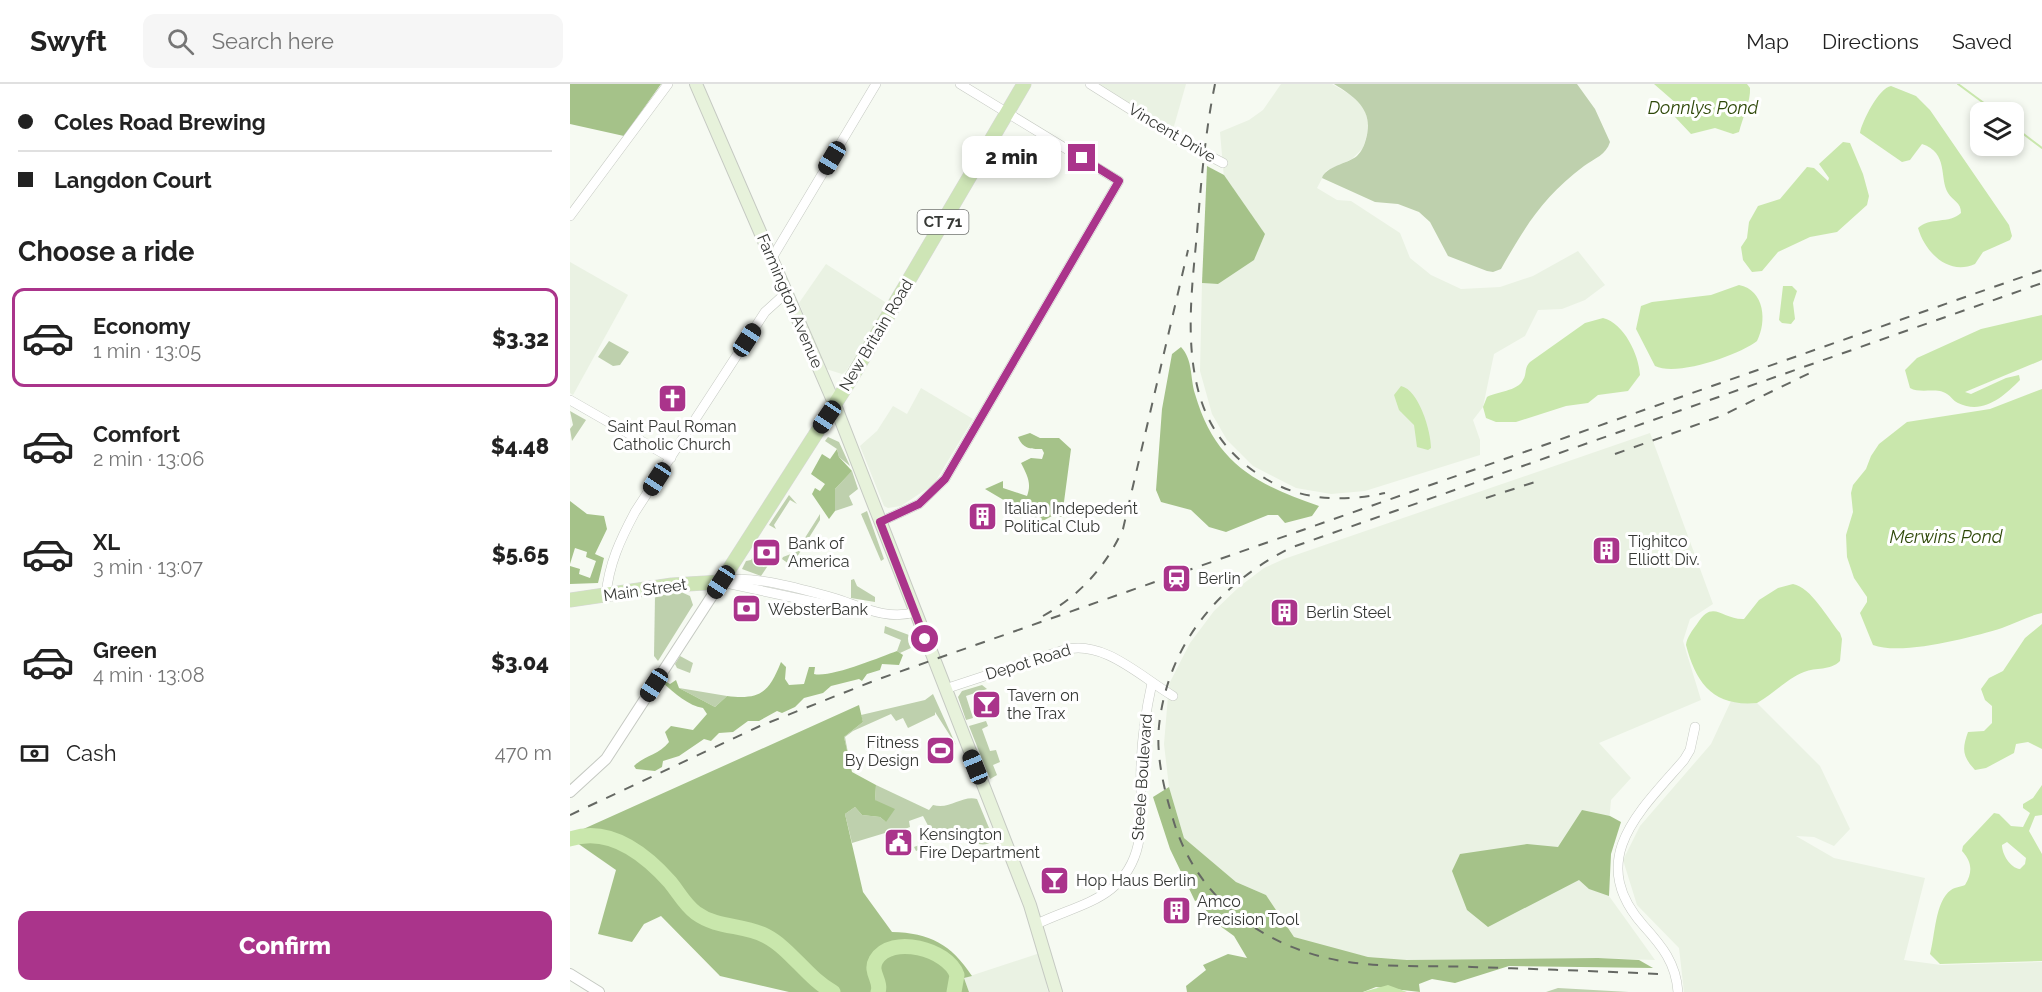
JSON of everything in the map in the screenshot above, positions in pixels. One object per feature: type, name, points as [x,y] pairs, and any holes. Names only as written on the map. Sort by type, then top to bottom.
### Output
[{"type":"main road","name":"New Britain Road","points":[[721,582],[835,405],[1024,84]]},
{"type":"main road","name":"Farmington Avenue","points":[[698,85],[835,405],[1037,924],[1056,992]]},
{"type":"main road","name":"Main Street","points":[[570,600],[675,585],[721,582]]},
{"type":"street","points":[[570,216],[668,84]]},
{"type":"street","points":[[772,258],[876,84]]},
{"type":"street","points":[[880,522],[919,504],[945,479],[1119,181],[960,84]]},
{"type":"street","name":"Vincent Drive","points":[[1090,84],[1179,140],[1223,163]]},
{"type":"street","points":[[606,596],[608,572],[618,544],[670,458],[765,312],[786,293]]},
{"type":"street","points":[[570,400],[670,458]]},
{"type":"street","points":[[570,792],[606,759],[721,582]]},
{"type":"street","name":"Main Street","points":[[721,582],[764,587],[824,600],[835,606],[846,604],[900,616],[915,612]]},
{"type":"street","name":"Depot Road","points":[[945,689],[1078,647],[1101,652],[1173,696]]},
{"type":"street","name":"Steele Boulevard","points":[[1037,924],[1105,893],[1119,882],[1132,863],[1141,831],[1141,759],[1152,683]]},
{"type":"street","points":[[1678,992],[1676,974],[1667,954],[1625,901],[1618,876],[1618,862],[1620,849],[1630,825],[1684,760],[1690,750],[1695,727]]},
{"type":"street","points":[[570,974],[599,992]]},
{"type":"shaded area","points":[[570,84],[661,84],[624,136],[570,124]]},
{"type":"shaded area","points":[[1095,84],[1186,84],[1172,133],[1110,91]]},
{"type":"shaded area","points":[[1281,84],[1332,84],[1354,97],[1365,109],[1369,128],[1363,148],[1352,159],[1326,171],[1317,188],[1337,200],[1351,201],[1400,233],[1410,258],[1431,275],[1461,289],[1500,287],[1533,276],[1578,251],[1605,285],[1585,300],[1562,309],[1538,310],[1525,336],[1494,354],[1483,407],[1473,420],[1480,440],[1480,455],[1365,491],[1331,494],[1296,488],[1253,466],[1227,440],[1212,414],[1200,371],[1202,283],[1218,284],[1265,234],[1224,178],[1220,132],[1249,120],[1263,110]]},
{"type":"shaded area","points":[[1334,84],[1577,84],[1595,109],[1610,142],[1603,153],[1584,166],[1546,201],[1527,225],[1501,269],[1493,272],[1487,271],[1448,256],[1430,222],[1419,212],[1398,204],[1375,202],[1322,178],[1332,168],[1357,156],[1364,146],[1368,129],[1368,121],[1362,106]]},
{"type":"shaded area","points":[[1207,166],[1224,175],[1265,234],[1254,260],[1218,284],[1202,283]]},
{"type":"shaded area","points":[[570,262],[628,295],[573,395],[570,393]]},
{"type":"shaded area","points":[[826,264],[888,304],[842,374],[826,369],[799,303]]},
{"type":"shaded area","points":[[609,341],[629,352],[620,365],[613,366],[598,357]]},
{"type":"shaded area","points":[[1181,347],[1188,357],[1195,394],[1203,418],[1226,454],[1257,479],[1275,489],[1319,506],[1312,516],[1285,523],[1278,515],[1268,515],[1226,532],[1209,527],[1191,510],[1161,502],[1156,490],[1162,409],[1172,354]]},
{"type":"shaded area","points":[[921,388],[973,419],[934,484],[901,506],[888,508],[884,506],[860,446],[877,431],[893,406],[907,414]]},
{"type":"shaded area","points":[[570,411],[586,420],[572,441],[570,429],[573,425]]},
{"type":"shaded area","points":[[1030,433],[1040,438],[1059,438],[1071,449],[1062,517],[1052,516],[1041,522],[985,489],[1003,481],[1003,488],[1027,496],[1029,483],[1021,463],[1031,458],[1042,459],[1044,453],[1042,449],[1027,448],[1022,444],[1018,437]]},
{"type":"shaded area","points":[[1650,433],[1713,604],[1690,619],[1683,641],[1701,700],[1599,743],[1631,778],[1611,800],[1606,859],[1609,896],[1655,960],[1598,958],[1407,960],[1368,957],[1325,947],[1294,937],[1266,895],[1236,882],[1184,838],[1169,787],[1164,744],[1169,684],[1190,643],[1214,611],[1239,587],[1264,568],[1284,559]]},
{"type":"shaded area","points":[[828,437],[839,442],[850,466],[839,457],[837,449],[825,441]]},
{"type":"shaded area","points":[[837,449],[839,457],[852,471],[835,489],[835,511],[829,519],[812,494],[815,488],[820,491],[825,484],[811,474],[822,454],[830,459]]},
{"type":"shaded area","points":[[852,471],[858,489],[849,496],[853,505],[835,511],[835,489]]},
{"type":"shaded area","points":[[789,495],[797,504],[790,500],[774,525],[776,529],[769,525]]},
{"type":"shaded area","points":[[570,501],[587,514],[604,516],[607,529],[595,554],[604,558],[598,583],[570,584],[570,566],[580,569],[579,574],[590,578],[596,561],[586,557],[587,552],[575,548],[570,564]]},
{"type":"shaded area","points":[[867,511],[884,559],[881,561],[861,514]]},
{"type":"shaded area","points":[[820,514],[820,520],[797,557],[795,555],[789,564],[782,559],[796,552]]},
{"type":"shaded area","points":[[757,552],[759,553],[754,561],[764,567],[770,557],[773,558],[761,576],[742,569],[746,561],[751,560]]},
{"type":"shaded area","points":[[854,579],[857,586],[875,597],[875,602],[851,598],[851,580]]},
{"type":"shaded area","points":[[681,592],[690,596],[693,605],[658,661],[654,656],[655,596]]},
{"type":"shaded area","points":[[885,626],[909,635],[913,647],[900,653],[897,651],[901,640],[884,633]]},
{"type":"shaded area","points":[[897,651],[903,655],[899,665],[882,664],[880,670],[867,674],[862,681],[859,679],[831,686],[823,693],[804,698],[795,707],[782,713],[777,711],[759,721],[748,721],[733,732],[719,733],[711,741],[704,739],[679,756],[663,761],[662,767],[655,771],[636,769],[634,766],[669,742],[665,732],[671,726],[693,730],[707,714],[703,708],[692,705],[677,695],[663,683],[665,681],[670,684],[676,680],[679,688],[715,707],[727,696],[748,697],[762,692],[772,681],[781,662],[786,667],[785,679],[789,685],[804,684],[809,667],[815,667],[814,674],[832,673]]},
{"type":"shaded area","points":[[680,656],[693,663],[690,673],[677,668],[675,664]]},
{"type":"shaded area","points":[[982,685],[987,689],[966,696],[973,718],[966,720],[958,697],[962,691]]},
{"type":"shaded area","points":[[679,688],[727,696],[715,707]]},
{"type":"shaded area","points":[[933,694],[956,745],[935,712],[935,715],[908,728],[903,718],[896,721],[891,714],[845,737],[851,769],[844,737],[863,722],[861,715],[925,700]]},
{"type":"shaded area","points":[[1731,701],[1757,703],[1820,766],[1850,829],[1834,846],[1814,837],[1796,836],[1834,858],[1925,878],[1904,960],[1941,965],[2042,962],[2042,992],[1684,992],[1679,948],[1637,905],[1623,860],[1640,826],[1711,744]]},
{"type":"shaded area","points":[[859,705],[863,722],[844,737],[852,772],[876,785],[875,800],[895,809],[886,822],[880,817],[862,815],[855,807],[845,814],[863,892],[892,932],[928,938],[938,942],[956,956],[972,976],[964,978],[969,992],[789,992],[720,976],[661,916],[644,924],[632,942],[598,934],[616,870],[570,838],[570,835]]},
{"type":"shaded area","points":[[986,721],[988,726],[982,729],[990,751],[996,750],[1000,762],[993,765],[997,775],[990,779],[969,726]]},
{"type":"shaded area","points":[[876,785],[929,810],[933,805],[945,806],[966,799],[977,799],[994,840],[990,843],[979,844],[963,839],[960,831],[922,846],[923,848],[916,851],[914,847],[935,839],[923,816],[909,821],[910,827],[887,836],[885,833],[852,843],[845,814],[855,807],[862,815],[880,817],[886,822],[875,800]]},
{"type":"shaded area","points":[[1169,787],[1184,838],[1236,882],[1266,895],[1294,937],[1368,957],[1407,960],[1598,958],[1639,960],[1653,968],[1509,966],[1455,983],[1432,979],[1419,984],[1420,992],[1376,987],[1363,992],[1187,992],[1186,986],[1206,970],[1203,965],[1228,954],[1247,958],[1234,936],[1209,918],[1201,899],[1195,901],[1170,849],[1153,797]]},
{"type":"shaded area","points":[[1582,810],[1610,816],[1621,822],[1611,854],[1609,896],[1589,889],[1579,880],[1488,927],[1467,910],[1452,871],[1460,854],[1527,844],[1558,847]]},
{"type":"shaded area","points":[[1040,953],[1048,992],[969,992],[964,978]]},
{"type":"shaded area","points":[[1558,988],[1629,992],[1546,992]]},
{"type":"water","name":"Donnlys Pond","points":[[1654,84],[1747,84],[1750,88],[1749,99],[1739,132],[1733,134],[1715,128],[1691,134],[1675,117],[1679,107],[1677,104]]},
{"type":"water","points":[[1891,86],[1916,96],[1930,110],[2009,225],[2012,236],[2010,240],[1983,252],[1975,264],[1956,267],[1939,260],[1921,237],[1918,228],[1923,225],[1961,213],[1960,206],[1945,187],[1942,166],[1936,153],[1922,144],[1910,160],[1902,162],[1860,133],[1876,99],[1881,92]]},
{"type":"water","points":[[1843,142],[1850,143],[1863,174],[1869,196],[1867,205],[1837,232],[1810,237],[1778,252],[1762,271],[1752,272],[1743,260],[1741,247],[1747,238],[1749,222],[1758,206],[1780,199],[1807,167],[1814,168],[1828,181],[1829,178],[1819,164]]},
{"type":"water","points":[[1739,285],[1754,293],[1762,308],[1762,325],[1757,341],[1723,358],[1692,367],[1665,369],[1655,366],[1636,329],[1641,306],[1652,302],[1711,295]]},
{"type":"water","points":[[1783,286],[1792,286],[1797,291],[1793,303],[1795,319],[1791,324],[1782,323],[1779,320]]},
{"type":"water","points":[[2042,315],[2042,360],[1965,392],[1971,394],[2006,378],[2019,375],[2020,380],[2000,398],[1976,407],[1967,406],[1956,402],[1943,392],[1910,388],[1905,370],[1917,358],[1981,329]]},
{"type":"water","points":[[1603,318],[1618,326],[1624,333],[1637,358],[1640,375],[1628,391],[1598,395],[1588,403],[1566,406],[1516,422],[1496,422],[1486,418],[1483,407],[1487,397],[1517,387],[1523,380],[1530,362],[1585,323]]},
{"type":"water","points":[[1401,386],[1413,395],[1423,412],[1431,448],[1428,450],[1417,447],[1414,425],[1399,410],[1394,395]]},
{"type":"water","name":"Merwins Pond","points":[[2042,389],[2042,613],[1989,632],[1938,644],[1901,648],[1873,645],[1860,613],[1867,602],[1867,597],[1854,578],[1847,557],[1846,535],[1853,512],[1851,493],[1853,485],[1866,469],[1871,456],[1879,444],[1907,422],[1990,409]]},
{"type":"water","points":[[1793,584],[1800,586],[1813,597],[1840,633],[1842,639],[1840,661],[1827,668],[1798,675],[1757,703],[1729,701],[1709,690],[1695,671],[1686,645],[1687,639],[1703,616],[1713,611],[1744,619],[1759,600],[1778,588]]},
{"type":"water","points":[[2042,624],[2042,749],[2028,742],[2016,744],[2014,753],[1986,768],[1975,770],[1964,752],[1968,732],[1984,731],[1992,723],[1992,706],[1985,700],[1981,689],[1989,678],[2003,671],[2025,638]]},
{"type":"water","points":[[2042,785],[2042,815],[2035,816],[2029,831],[2042,854],[2042,961],[1940,964],[1930,954],[1936,920],[1946,895],[1953,889],[1965,885],[1969,876],[1970,867],[1962,851],[1963,846],[1994,813],[1999,814],[2011,826],[2023,827],[2030,813],[2023,808],[2023,804],[2033,798]],"holes":[[[2007,842],[2026,858],[2025,864],[2020,869],[2016,868],[2007,860],[2002,845]]]},
{"type":"water","points":[[1388,985],[1407,992],[1363,992]]},
{"type":"waterway","points":[[1958,84],[1982,102]]},
{"type":"waterway","points":[[2024,134],[2042,148]]},
{"type":"waterway","points":[[570,839],[599,836],[625,845],[660,872],[696,913],[713,922],[766,936],[833,992]]},
{"type":"waterway","points":[[878,992],[874,969],[876,960],[883,952],[906,946],[931,952],[952,966],[957,975],[954,992]]},
{"type":"railway","points":[[1215,84],[1204,158],[1191,317],[1192,359],[1201,400],[1211,424],[1226,445],[1244,464],[1266,479],[1294,492],[1324,498],[1354,498],[1385,493]]},
{"type":"railway","points":[[1043,616],[1080,590],[1100,568],[1123,529],[1188,250]]},
{"type":"railway","points":[[570,815],[760,726],[876,680],[2042,270]]},
{"type":"railway","points":[[1658,974],[1362,964],[1327,958],[1300,950],[1252,926],[1212,891],[1196,869],[1173,819],[1164,785],[1158,738],[1159,726],[1164,696],[1185,643],[1219,599],[1240,580],[1290,548],[2042,283]]},
{"type":"railway","points":[[1615,454],[1721,416],[1814,371]]},
{"type":"railway","points":[[1486,498],[1538,481]]},
{"type":"place","name":"Saint Paul Roman Catholic Church","points":[[672,398]]},
{"type":"place","name":"Italian Indepedent Political Club","points":[[983,517]]},
{"type":"place","name":"Tighitco Elliott Div.","points":[[1607,550]]},
{"type":"place","name":"Bank of America","points":[[767,552]]},
{"type":"place","name":"Berlin","points":[[1177,578]]},
{"type":"place","name":"WebsterBank","points":[[747,609]]},
{"type":"place","name":"Berlin Steel","points":[[1285,612]]},
{"type":"place","name":"Tavern on the Trax","points":[[986,704]]},
{"type":"place","name":"Fitness By Design","points":[[940,751]]},
{"type":"place","name":"Kensington Fire Department","points":[[898,843]]},
{"type":"place","name":"Hop Haus Berlin","points":[[1055,880]]},
{"type":"place","name":"Amco Precision Tool","points":[[1176,910]]},
{"type":"route","points":[[925,639],[880,522],[919,504],[945,479],[1119,181],[1082,158]]}]
